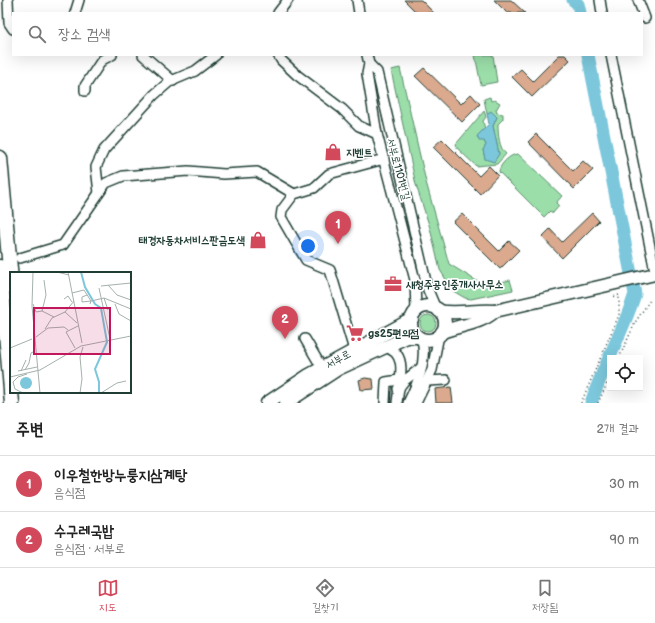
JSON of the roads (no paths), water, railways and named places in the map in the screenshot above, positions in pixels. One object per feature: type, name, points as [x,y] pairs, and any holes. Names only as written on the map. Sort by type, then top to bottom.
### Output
[{"type":"highway","points":[[0,158],[10,272]]},
{"type":"highway","points":[[0,267],[8,384],[12,403]]},
{"type":"highway","points":[[21,393],[22,403]]},
{"type":"main road","points":[[495,311],[487,319],[457,326],[431,340],[420,338],[412,330],[414,315],[427,306],[438,310],[460,313],[482,310],[495,311],[652,274]]},
{"type":"main road","points":[[438,310],[444,323],[440,334]]},
{"type":"main road","name":"서부로","points":[[267,403],[322,368],[414,315]]},
{"type":"main road","name":"서부로","points":[[286,403],[338,369],[407,337],[420,338]]},
{"type":"street","points":[[8,0],[9,23],[12,28]]},
{"type":"street","points":[[75,12],[79,0]]},
{"type":"street","points":[[279,12],[288,0]]},
{"type":"street","points":[[357,0],[359,12]]},
{"type":"street","points":[[600,0],[602,12]]},
{"type":"street","points":[[638,0],[646,18]]},
{"type":"street","points":[[85,91],[85,86],[102,60],[110,56]]},
{"type":"street","points":[[144,56],[173,80]]},
{"type":"street","points":[[99,193],[96,167],[104,150],[154,95],[173,80],[195,71],[215,56]]},
{"type":"street","name":"서부로1101번길","points":[[279,56],[297,75],[342,109],[359,126],[377,134],[415,280],[414,315]]},
{"type":"street","points":[[611,56],[652,274]]},
{"type":"street","points":[[368,59],[367,74],[377,134]]},
{"type":"street","points":[[368,59],[377,72],[426,282],[430,296],[438,310]]},
{"type":"street","points":[[354,350],[330,270],[306,260],[281,217],[282,210],[294,194],[314,188],[329,174],[384,159]]},
{"type":"street","points":[[20,258],[63,245],[106,183],[123,176],[188,171],[224,174],[257,172],[294,194]]},
{"type":"street","points":[[416,403],[432,370],[440,334]]},
{"type":"street","points":[[408,403],[423,366],[424,351],[420,338]]},
{"type":"street","points":[[305,339],[322,368]]},
{"type":"street","points":[[384,347],[392,348],[399,355],[401,362],[397,403]]},
{"type":"street","points":[[385,403],[386,382],[399,384],[423,366]]},
{"type":"street","points":[[427,381],[446,380]]},
{"type":"water","points":[[491,111],[497,117],[493,126],[499,154],[494,162],[485,159],[483,150],[486,145],[484,141],[479,141],[477,136],[489,124],[487,114]]},
{"type":"waterway","points":[[573,0],[578,4],[580,12]]},
{"type":"waterway","points":[[588,56],[635,294],[625,322],[601,376],[591,403]]},
{"type":"place","name":"지벤트","points":[[333,152]]},
{"type":"place","name":"태경자동차서비스판금도색","points":[[258,240]]},
{"type":"place","name":"이우철한방누룽지삼계탕","points":[[338,244]]},
{"type":"place","name":"새청주공인중개사사무소","points":[[393,284]]},
{"type":"place","name":"gs25편의점","points":[[355,333]]},
{"type":"place","name":"수구레국밥","points":[[285,339]]}]
